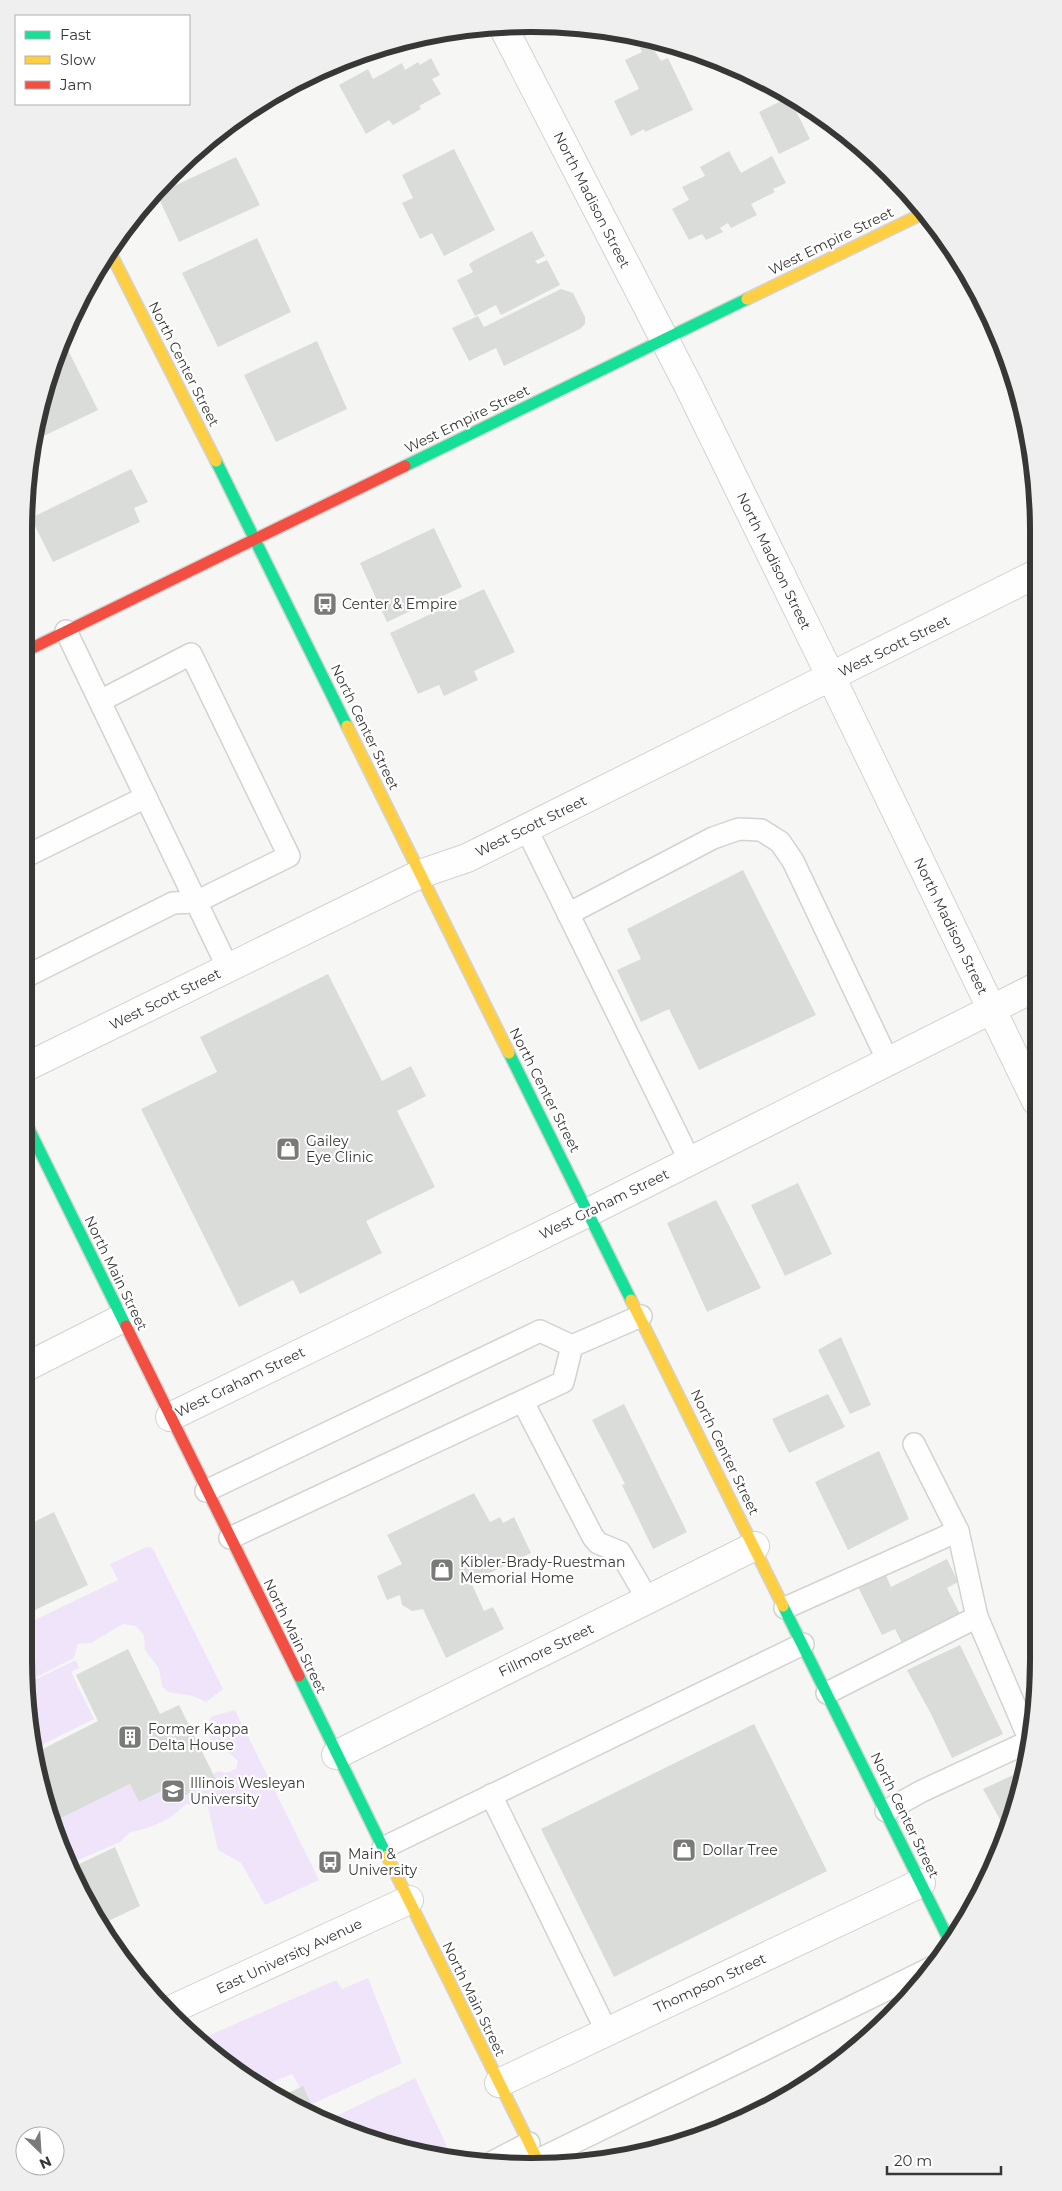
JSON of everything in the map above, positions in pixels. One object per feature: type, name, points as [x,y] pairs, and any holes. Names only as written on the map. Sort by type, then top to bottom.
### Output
[{"type":"main road","name":"West Empire Street","points":[[32,648],[664,338],[917,216]]},
{"type":"main road","name":"North Center Street","points":[[114,259],[256,539],[420,874],[946,1935]]},
{"type":"main road","name":"North Main Street","points":[[32,1135],[536,2156]]},
{"type":"street","name":"North Madison Street","points":[[506,33],[664,338],[831,677],[1030,1089]]},
{"type":"street","name":"West Scott Street","points":[[32,1064],[420,874],[467,858],[1030,577]]},
{"type":"street","name":"West Graham Street","points":[[170,1417],[589,1212],[1030,990]]},
{"type":"street","points":[[32,1364],[121,1319]]},
{"type":"street","name":"Fillmore Street","points":[[336,1754],[755,1546]]},
{"type":"street","name":"Thompson Street","points":[[499,2083],[921,1883]]},
{"type":"street","name":"East University Avenue","points":[[175,2008],[409,1900]]},
{"type":"lane","points":[[66,631],[228,968]]},
{"type":"lane","points":[[32,974],[173,903],[196,902],[289,856],[191,654],[100,701]]},
{"type":"lane","points":[[32,853],[146,797]]},
{"type":"lane","points":[[526,828],[690,1161]]},
{"type":"lane","points":[[568,914],[713,838],[739,829],[761,830],[780,842],[793,861],[888,1061]]},
{"type":"lane","points":[[206,1491],[540,1331],[572,1346],[641,1316]]},
{"type":"lane","points":[[230,1538],[563,1382],[572,1346]]},
{"type":"lane","points":[[523,1402],[593,1537],[598,1543],[620,1552],[648,1600]]},
{"type":"lane","points":[[914,1444],[958,1530],[976,1617],[1024,1728]]},
{"type":"lane","points":[[785,1608],[958,1530]]},
{"type":"lane","points":[[827,1693],[976,1617]]},
{"type":"lane","points":[[383,1848],[803,1644]]},
{"type":"lane","points":[[886,1811],[922,1791],[1022,1745]]},
{"type":"lane","points":[[491,1796],[607,2032]]},
{"type":"lane","points":[[536,2156],[916,1976]]},
{"type":"shaded area","points":[[150,1547],[153,1549],[223,1689],[206,1702],[193,1696],[168,1692],[162,1686],[159,1668],[145,1650],[144,1635],[136,1626],[123,1624],[91,1643],[78,1644],[74,1658],[33,1678],[32,1621],[118,1580],[110,1564]]},
{"type":"shaded area","points":[[76,1660],[79,1668],[71,1672],[94,1719],[40,1745],[33,1681]]},
{"type":"shaded area","points":[[235,1710],[319,1880],[265,1905],[241,1863],[218,1850],[208,1807],[186,1804],[170,1818],[153,1826],[129,1833],[120,1842],[75,1861],[59,1819],[130,1784],[139,1802],[162,1791],[168,1804],[216,1780],[212,1774],[219,1771],[226,1773],[236,1769],[238,1761],[224,1749],[213,1744],[209,1734],[210,1717]]},
{"type":"shaded area","points":[[368,1978],[402,2063],[310,2105],[292,2074],[269,2083],[205,2037],[336,1980],[342,1989]]},
{"type":"shaded area","points":[[415,2078],[449,2151],[402,2142],[333,2118]]},
{"type":"building","points":[[644,45],[652,47],[661,61],[668,58],[693,110],[645,132],[644,129],[631,136],[614,101],[639,89],[625,60],[642,52],[640,48]]},
{"type":"building","points":[[431,58],[440,75],[432,79],[441,94],[419,106],[421,109],[393,125],[389,120],[366,134],[339,85],[368,69],[373,79],[402,63],[405,70],[418,62],[420,65]]},
{"type":"building","points":[[782,100],[795,108],[810,139],[779,154],[759,112]]},
{"type":"building","points":[[454,149],[495,230],[444,256],[432,233],[420,239],[402,203],[413,198],[402,175]]},
{"type":"building","points":[[729,151],[741,173],[772,156],[786,183],[773,189],[775,192],[751,204],[757,215],[731,228],[728,223],[720,228],[723,232],[706,240],[702,234],[689,240],[672,209],[689,200],[682,187],[705,176],[700,167]]},
{"type":"building","points":[[236,157],[260,205],[179,242],[159,199],[170,188]]},
{"type":"building","points":[[532,231],[545,256],[535,261],[538,264],[547,260],[560,285],[501,315],[496,305],[475,316],[457,280],[473,272],[469,264],[475,260]]},
{"type":"building","points":[[257,238],[291,312],[218,347],[182,273]]},
{"type":"building","points":[[561,289],[573,293],[585,317],[585,324],[580,329],[504,366],[496,348],[469,361],[452,328],[478,316],[484,327]]},
{"type":"building","points":[[317,341],[347,409],[276,442],[244,375]]},
{"type":"building","points":[[67,348],[98,410],[42,437],[49,402]]},
{"type":"building","points":[[131,469],[148,502],[134,508],[140,522],[53,562],[33,521],[33,517]]},
{"type":"building","points":[[434,528],[462,587],[387,622],[360,563]]},
{"type":"building","points":[[484,589],[515,652],[474,671],[478,680],[444,696],[439,685],[418,694],[390,633]]},
{"type":"building","points":[[743,870],[816,1015],[699,1070],[669,1009],[641,1022],[617,970],[641,959],[627,929]]},
{"type":"building","name":"Gailey Eye Clinic","points":[[328,974],[382,1081],[411,1066],[426,1096],[397,1111],[435,1187],[366,1221],[382,1253],[300,1294],[293,1280],[239,1307],[141,1109],[217,1072],[200,1037]]},
{"type":"building","points":[[798,1183],[832,1254],[785,1276],[751,1205]]},
{"type":"building","points":[[716,1200],[761,1288],[707,1312],[667,1223]]},
{"type":"building","points":[[841,1337],[871,1405],[850,1414],[818,1350]]},
{"type":"building","points":[[828,1394],[845,1427],[789,1453],[772,1419]]},
{"type":"building","points":[[624,1404],[687,1532],[653,1549],[622,1485],[625,1484],[592,1420]]},
{"type":"building","points":[[879,1451],[909,1519],[848,1550],[815,1482]]},
{"type":"building","name":"Kibler-Brady-Ruestman Memorial Home","points":[[474,1493],[490,1522],[500,1517],[503,1523],[514,1517],[531,1553],[471,1582],[484,1611],[493,1607],[504,1629],[446,1658],[423,1609],[412,1611],[402,1605],[400,1595],[387,1600],[377,1576],[402,1564],[387,1535]]},
{"type":"building","points":[[54,1512],[88,1585],[32,1611],[32,1523]]},
{"type":"building","points":[[947,1559],[958,1582],[947,1588],[960,1614],[902,1643],[895,1629],[882,1635],[857,1585],[884,1571],[891,1587]]},
{"type":"building","points":[[960,1645],[1003,1734],[952,1758],[907,1670]]},
{"type":"building","name":"Former Kappa Delta House","points":[[128,1649],[160,1714],[179,1705],[216,1780],[168,1804],[162,1791],[139,1802],[130,1784],[59,1819],[49,1789],[41,1750],[98,1721],[76,1675]]},
{"type":"building","name":"Dollar Tree","points":[[754,1724],[827,1871],[614,1977],[541,1829]]},
{"type":"building","points":[[1016,1773],[1002,1823],[983,1789]]},
{"type":"building","points":[[115,1847],[140,1906],[107,1922],[77,1865]]},
{"type":"building","points":[[798,2080],[751,2107],[722,2121],[695,2131]]},
{"type":"building","points":[[303,2086],[313,2108],[311,2107],[286,2094]]},
{"type":"traffic: fast","points":[[405,466],[747,299]]},
{"type":"traffic: fast","points":[[216,461],[347,726]]},
{"type":"traffic: fast","points":[[509,1053],[631,1300]]},
{"type":"traffic: fast","points":[[32,1135],[126,1326]]},
{"type":"traffic: fast","points":[[783,1606],[946,1935]]},
{"type":"traffic: fast","points":[[299,1676],[387,1856]]},
{"type":"traffic: slow","points":[[747,299],[917,216]]},
{"type":"traffic: slow","points":[[114,259],[216,461]]},
{"type":"traffic: slow","points":[[347,726],[509,1053]]},
{"type":"traffic: slow","points":[[631,1300],[783,1606]]},
{"type":"traffic: slow","points":[[387,1856],[536,2158]]},
{"type":"traffic: jam","points":[[32,648],[405,466]]},
{"type":"traffic: jam","points":[[126,1326],[299,1676]]},
{"type":"place","name":"Center & Empire","points":[[325,604]]},
{"type":"place","name":"Gailey Eye Clinic","points":[[288,1149]]},
{"type":"place","name":"Kibler-Brady-Ruestman Memorial Home","points":[[442,1570]]},
{"type":"place","name":"Former Kappa Delta House","points":[[130,1737]]},
{"type":"place","name":"Illinois Wesleyan University","points":[[173,1791]]},
{"type":"place","name":"Dollar Tree","points":[[684,1850]]},
{"type":"place","name":"Main & University","points":[[330,1862]]}]
